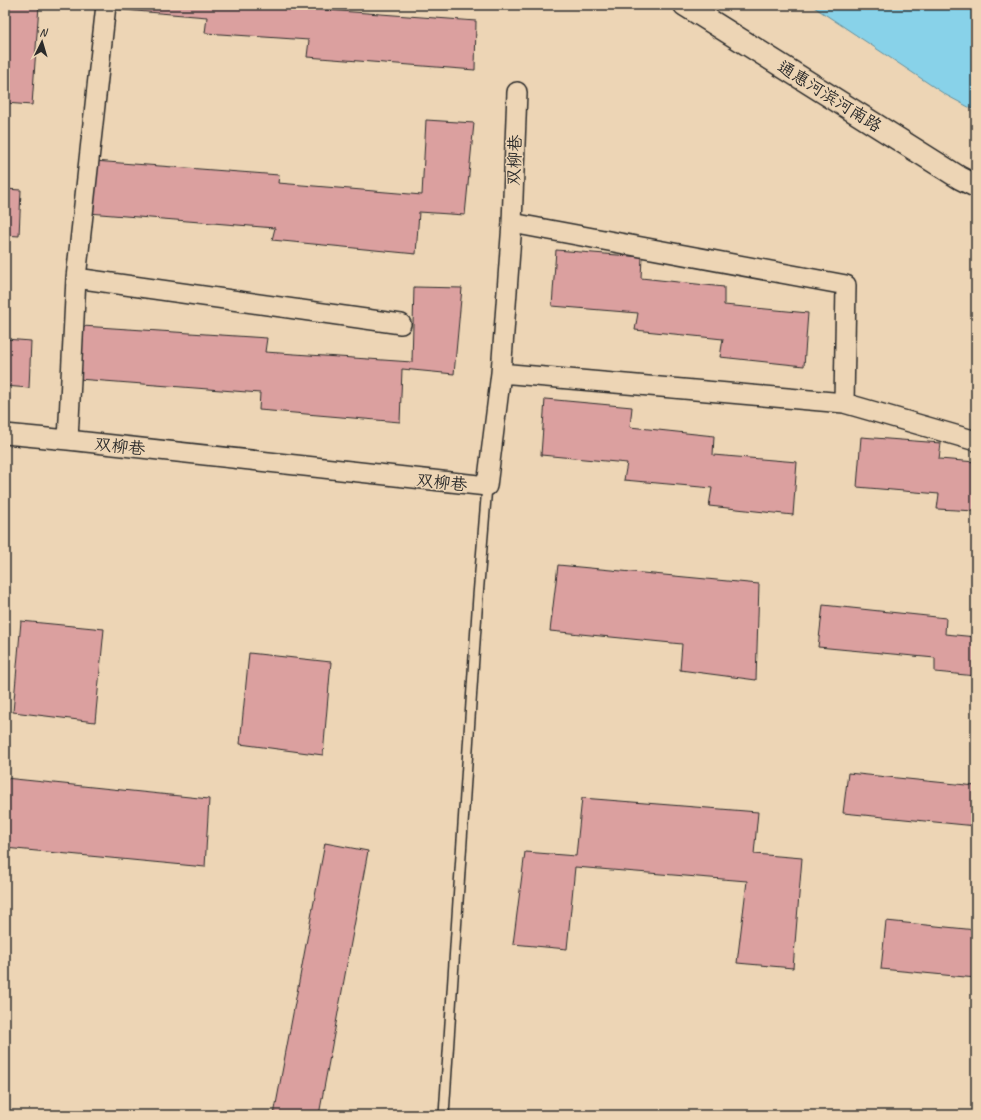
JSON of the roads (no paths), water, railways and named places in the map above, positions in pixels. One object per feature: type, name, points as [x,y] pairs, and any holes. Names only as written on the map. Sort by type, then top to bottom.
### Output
[{"type":"street","points":[[68,440],[76,278],[106,5]]},
{"type":"street","name":"通惠河滨河南路","points":[[685,5],[960,178],[976,186]]},
{"type":"street","name":"双柳巷","points":[[5,434],[487,486],[501,374],[512,223],[517,92]]},
{"type":"street","points":[[512,223],[846,285],[844,404]]},
{"type":"street","points":[[76,278],[401,324]]},
{"type":"street","points":[[501,374],[844,404],[976,441]]},
{"type":"lane","points":[[444,1115],[477,604],[487,486]]},
{"type":"water","points":[[811,5],[976,5],[976,111],[946,95]]}]
